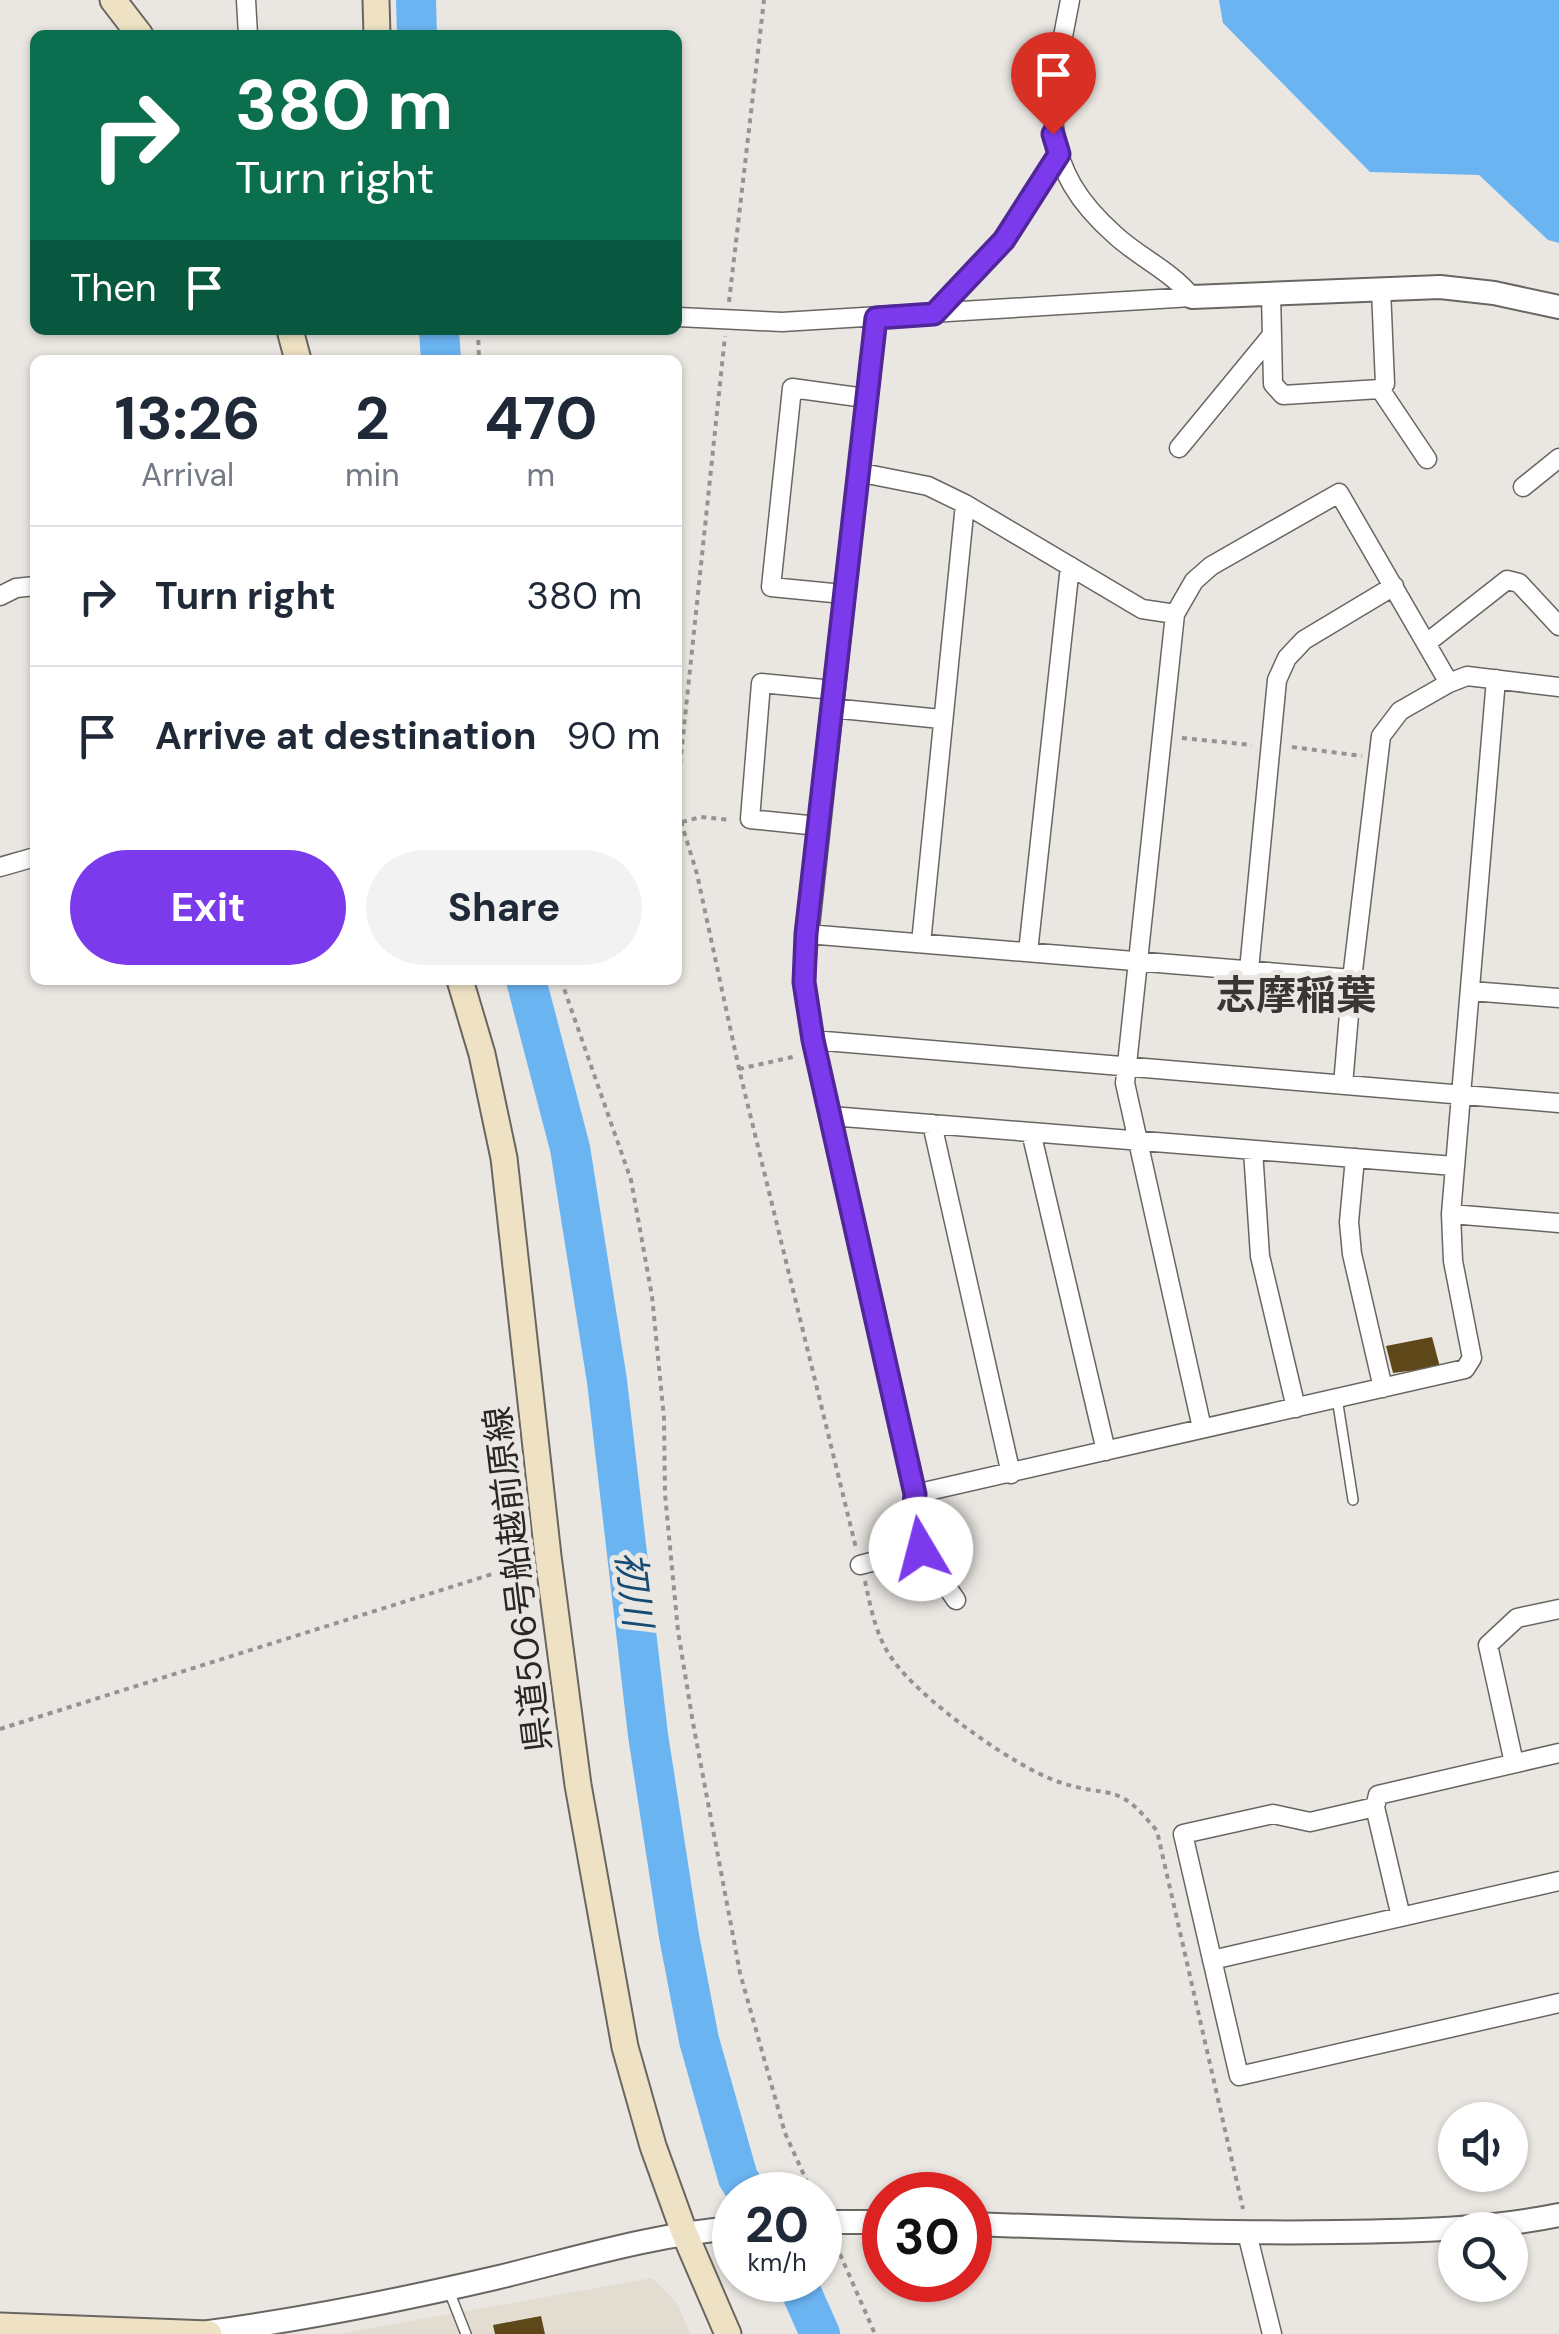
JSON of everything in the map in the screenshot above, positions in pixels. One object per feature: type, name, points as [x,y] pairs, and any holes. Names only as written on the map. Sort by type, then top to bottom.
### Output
[{"type":"main road","points":[[113,0],[136,30]]},
{"type":"main road","points":[[376,0],[377,30]]},
{"type":"main road","name":"県道506号船越前原線","points":[[461,985],[482,1054],[504,1158],[548,1556],[581,1803],[624,2047],[684,2232],[728,2334]]},
{"type":"main road","points":[[0,2326],[209,2333]]},
{"type":"street","points":[[246,0],[248,30]]},
{"type":"street","points":[[1070,0],[1051,99],[1053,134],[1059,154],[1095,216],[1118,238],[1176,277],[1192,298]]},
{"type":"street","points":[[934,314],[1004,240],[1059,154]]},
{"type":"street","points":[[682,316],[726,321],[876,318],[1271,293],[1440,287],[1559,308]]},
{"type":"street","points":[[1271,293],[1273,384],[1283,395],[1380,390],[1386,384],[1381,288]]},
{"type":"street","points":[[876,318],[806,934],[804,982],[814,1046],[915,1494],[921,1549],[956,1600]]},
{"type":"street","points":[[1178,448],[1272,335]]},
{"type":"street","points":[[844,594],[771,587],[792,388],[865,398]]},
{"type":"street","points":[[1380,390],[1427,459]]},
{"type":"street","points":[[1523,487],[1559,458]]},
{"type":"street","points":[[857,472],[928,486],[1142,609],[1174,614]]},
{"type":"street","points":[[1202,1428],[1125,1083],[1174,614],[1194,581],[1211,566],[1339,493],[1449,682]]},
{"type":"street","points":[[921,943],[965,504]]},
{"type":"street","points":[[1028,952],[1070,566]]},
{"type":"street","points":[[1428,642],[1508,580],[1519,583],[1559,626]]},
{"type":"street","points":[[1249,970],[1277,680],[1287,658],[1304,640],[1394,586]]},
{"type":"street","points":[[0,596],[30,587]]},
{"type":"street","points":[[1343,1085],[1380,736],[1400,711],[1449,682],[1467,676],[1559,687]]},
{"type":"street","points":[[915,1494],[1465,1370],[1472,1358],[1453,1261],[1451,1214],[1496,678]]},
{"type":"street","points":[[818,826],[750,819],[762,682],[942,718]]},
{"type":"street","points":[[0,867],[30,859]]},
{"type":"street","points":[[806,934],[1352,979]]},
{"type":"street","points":[[1470,991],[1559,998]]},
{"type":"street","points":[[814,1046],[1126,1066],[1559,1103]]},
{"type":"street","points":[[831,1116],[1454,1166]]},
{"type":"street","points":[[932,1124],[1010,1474]]},
{"type":"street","points":[[1032,1132],[1106,1451]]},
{"type":"street","points":[[1253,1150],[1260,1256],[1296,1408]]},
{"type":"street","points":[[1355,1158],[1349,1222],[1352,1254],[1383,1388]]},
{"type":"street","points":[[1451,1214],[1559,1223]]},
{"type":"street","points":[[866,1563],[921,1549]]},
{"type":"street","points":[[1514,1763],[1488,1645],[1516,1618],[1559,1609]]},
{"type":"street","points":[[1401,1918],[1375,1807],[1378,1794],[1559,1753]]},
{"type":"street","points":[[1375,1807],[1310,1822],[1274,1814],[1183,1834],[1239,2076],[1559,2003]]},
{"type":"street","points":[[1212,1960],[1559,1881]]},
{"type":"street","points":[[992,2225],[1247,2233],[1426,2231],[1559,2216]]},
{"type":"street","points":[[209,2333],[448,2289],[684,2232],[712,2230]]},
{"type":"street","points":[[1247,2233],[1272,2334]]},
{"type":"lane","points":[[1337,1398],[1353,1500]]},
{"type":"lane","points":[[448,2289],[466,2334]]},
{"type":"path","points":[[682,745],[764,0]]},
{"type":"path","points":[[682,817],[685,821],[750,819]]},
{"type":"path","points":[[563,985],[631,1180],[652,1296],[678,1631],[693,1723],[740,1973],[784,2133],[803,2172]]},
{"type":"path","points":[[742,1068],[814,1046]]},
{"type":"path","points":[[0,1729],[548,1556]]},
{"type":"path","points":[[842,2263],[875,2334]]},
{"type":"shaded area","points":[[652,2278],[676,2302],[691,2334],[338,2334]]},
{"type":"water","points":[[1219,0],[1559,0],[1559,243],[1548,240],[1479,175],[1370,172],[1223,23]]},
{"type":"building","points":[[1432,1337],[1440,1367],[1393,1373],[1386,1346]]},
{"type":"building","points":[[541,2316],[545,2334],[495,2334],[493,2325]]},
{"type":"waterway","name":"初川","points":[[416,0],[417,30]]},
{"type":"waterway","name":"初川","points":[[439,335],[441,355]]},
{"type":"waterway","name":"初川","points":[[527,985],[570,1148],[607,1381],[648,1735],[679,1936],[699,2040],[736,2172]]},
{"type":"waterway","name":"初川","points":[[806,2302],[820,2334]]},
{"type":"district","name":"志摩稲葉","points":[[1296,995]]},
{"type":"route","points":[[921,1549],[915,1494],[813,1040],[804,982],[806,934],[876,318],[934,314],[970,278],[1004,240],[1059,154],[1053,134]]}]
